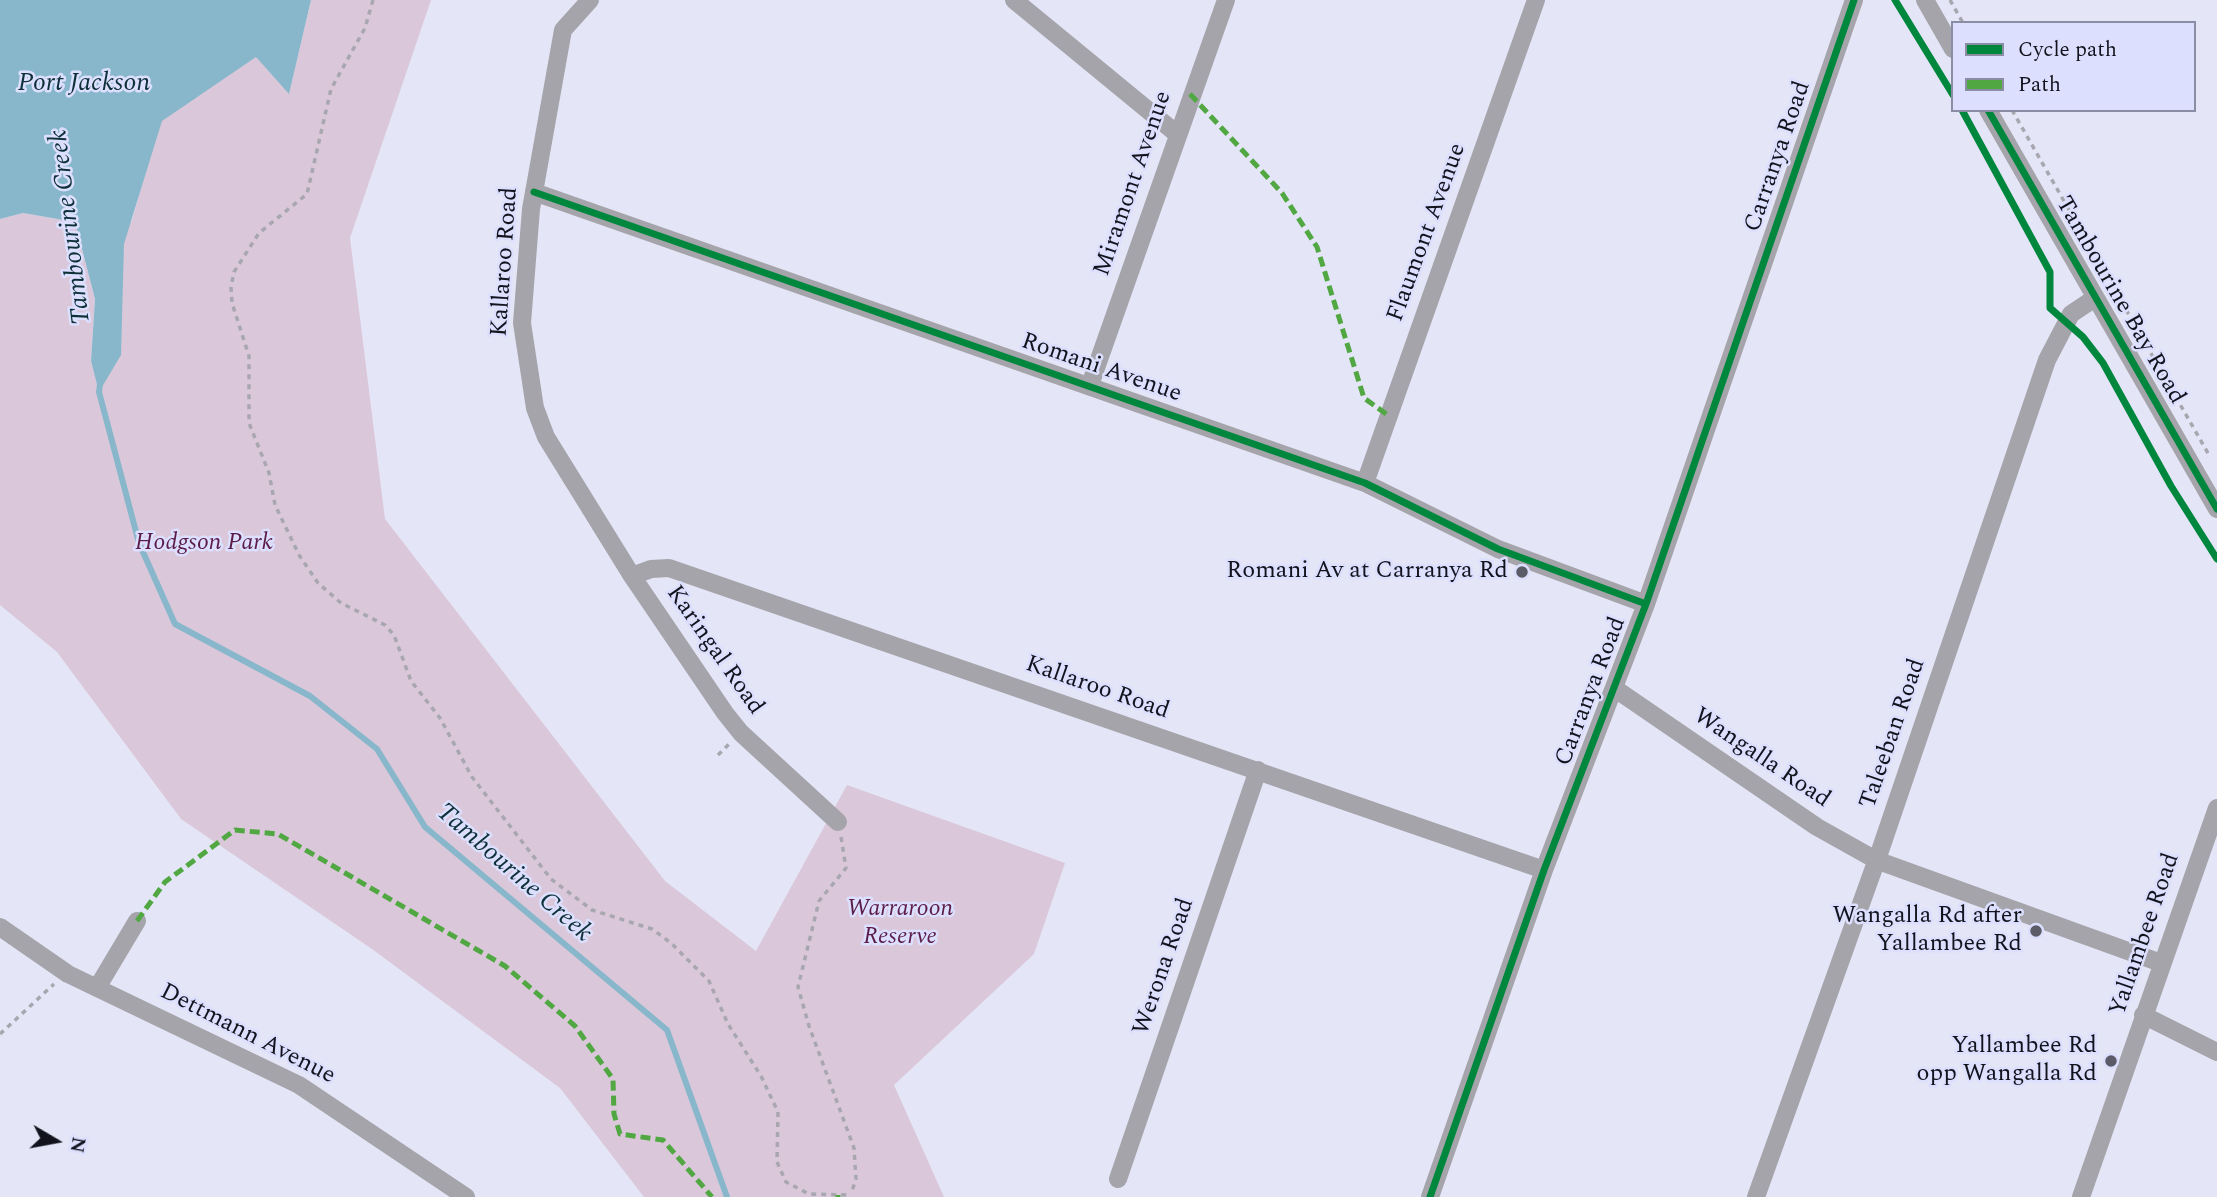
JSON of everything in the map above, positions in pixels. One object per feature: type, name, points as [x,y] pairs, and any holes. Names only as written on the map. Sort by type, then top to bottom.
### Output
[{"type":"street","name":"Kallaroo Road","points":[[590,0],[563,30],[534,192],[522,323],[535,408],[546,437],[621,558]]},
{"type":"street","points":[[1014,0],[1177,134]]},
{"type":"street","name":"Miramont Avenue","points":[[1090,385],[1226,0]]},
{"type":"street","name":"Flaumont Avenue","points":[[1365,483],[1536,0]]},
{"type":"street","name":"Carranya Road","points":[[1430,1197],[1544,870],[1646,604],[1854,0]]},
{"type":"street","points":[[1925,0],[1951,46]]},
{"type":"street","name":"Tambourine Bay Road","points":[[1989,112],[2217,509]]},
{"type":"street","name":"Romani Avenue","points":[[534,192],[1365,483],[1498,549],[1646,604]]},
{"type":"street","name":"Taleeban Road","points":[[1756,1197],[1876,860],[2047,360],[2071,314],[2095,298]]},
{"type":"street","name":"Karingal Road","points":[[621,558],[741,733],[838,822]]},
{"type":"street","name":"Kallaroo Road","points":[[632,576],[652,569],[669,568],[1544,870]]},
{"type":"street","name":"Wangalla Road","points":[[1614,688],[1817,827],[1876,860],[2161,963]]},
{"type":"street","name":"Werona Road","points":[[1118,1179],[1258,770]]},
{"type":"street","name":"Yallambee Road","points":[[2081,1197],[2217,808]]},
{"type":"street","points":[[97,988],[137,921]]},
{"type":"street","name":"Dettmann Avenue","points":[[0,927],[65,973],[299,1086],[466,1197]]},
{"type":"street","points":[[2143,1014],[2217,1052]]},
{"type":"path","points":[[373,0],[365,28],[331,89],[307,194],[290,211],[259,233],[246,250],[232,280],[232,303],[249,356],[248,423],[269,473],[275,505],[299,555],[318,583],[341,603],[385,625],[394,635],[411,681],[440,718],[472,777],[551,879],[592,910],[652,929],[671,943],[709,981],[728,1024],[761,1076],[778,1112],[777,1161],[786,1182],[809,1194],[851,1196],[856,1179],[855,1148],[809,1026],[798,987],[819,901],[846,868],[838,822]]},
{"type":"path","points":[[1950,0],[1962,21]]},
{"type":"path","points":[[0,1034],[65,973]]},
{"type":"green space","name":"Hodgson Park","points":[[311,0],[431,0],[350,238],[385,519],[665,881],[756,951],[847,785],[1065,863],[1034,954],[894,1085],[944,1197],[644,1197],[560,1088],[372,949],[181,819],[57,652],[0,605],[0,219],[23,213],[75,222],[95,299],[91,361],[100,392],[122,236],[132,220],[164,108],[256,56],[289,93]]},
{"type":"water","name":"Port Jackson","points":[[0,0],[311,0],[289,94],[256,57],[162,121],[124,244],[121,355],[99,392],[91,361],[95,299],[75,222],[23,213],[0,219]]},
{"type":"waterway","name":"Tambourine Creek","points":[[100,384],[99,392],[139,543],[175,624],[310,696],[377,749],[425,827],[667,1030],[727,1197]]},
{"type":"marked path","points":[[1190,94],[1282,193],[1317,247],[1364,398],[1389,416]]},
{"type":"marked path","points":[[137,921],[165,882],[235,830],[278,834],[505,966],[575,1026],[613,1079],[614,1114],[620,1134],[663,1140],[712,1197]]},
{"type":"cycle path","points":[[1430,1197],[1544,870],[1646,604],[1854,0]]},
{"type":"cycle path","points":[[1895,0],[1951,92]]},
{"type":"cycle path","points":[[1963,112],[2050,272],[2050,308],[2083,337],[2103,363],[2171,486],[2217,559]]},
{"type":"cycle path","points":[[1989,112],[2217,509]]},
{"type":"cycle path","points":[[534,192],[1365,483],[1498,549],[1646,604]]},
{"type":"place","name":"Romani Av at Carranya Rd","points":[[1522,572]]},
{"type":"place","name":"Wangalla Rd after Yallambee Rd","points":[[2036,931]]},
{"type":"place","name":"Yallambee Rd opp Wangalla Rd","points":[[2111,1061]]},
{"type":"park label","name":"Warraroon Reserve","points":[[900,924]]}]
